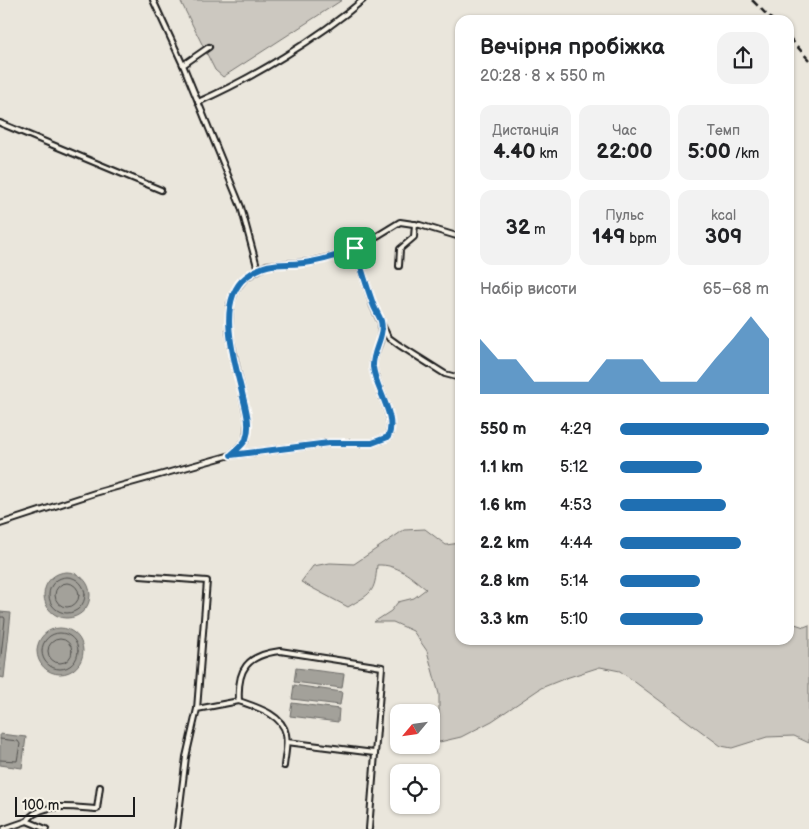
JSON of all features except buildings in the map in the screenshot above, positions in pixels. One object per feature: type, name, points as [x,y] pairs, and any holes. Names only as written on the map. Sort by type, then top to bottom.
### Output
[{"type":"lane","points":[[152,0],[183,65],[241,206],[258,270]]},
{"type":"lane","points":[[198,102],[226,90],[283,56],[345,15],[363,0]]},
{"type":"lane","points":[[183,65],[208,48]]},
{"type":"lane","points":[[0,123],[161,190]]},
{"type":"lane","points":[[231,455],[246,440],[248,421],[229,332],[230,304],[236,289],[245,278],[267,265],[310,262],[339,255],[369,241],[400,222],[455,236]]},
{"type":"lane","points":[[399,266],[400,250],[414,236],[414,224]]},
{"type":"lane","points":[[355,248],[373,306],[388,337],[445,374],[455,377]]},
{"type":"lane","points":[[0,524],[95,493],[231,455],[329,443],[372,443],[388,437],[392,430],[391,422],[373,366],[374,354],[380,340],[381,322]]},
{"type":"lane","points":[[140,576],[208,581],[197,709],[186,757],[177,829]]},
{"type":"lane","points":[[239,701],[238,685],[242,672],[251,660],[265,653],[280,651],[382,667],[368,829]]},
{"type":"lane","points":[[197,709],[239,701],[268,712],[277,719],[286,734],[284,766]]},
{"type":"lane","points":[[287,742],[374,753]]},
{"type":"lane","points":[[4,829],[27,821],[36,812],[54,808],[66,806],[97,809],[100,787]]},
{"type":"lane","points":[[27,821],[46,829]]},
{"type":"shaded area","points":[[180,0],[342,0],[223,77],[215,70]]},
{"type":"shaded area","points":[[425,529],[446,545],[455,544],[455,645],[794,645],[794,624],[804,627],[809,625],[809,743],[794,736],[767,737],[732,748],[721,746],[620,671],[600,667],[541,688],[492,721],[461,737],[440,742],[439,694],[427,651],[413,631],[393,622],[374,622],[391,611],[398,602],[414,598],[426,589],[398,569],[377,565],[375,582],[370,592],[348,607],[301,582],[313,566],[330,563],[354,564],[404,530]]},
{"type":"water","points":[[62,572],[72,572],[86,582],[90,595],[86,608],[80,614],[72,618],[62,618],[48,608],[44,600],[44,590],[54,576]]},
{"type":"water","points":[[0,612],[11,613],[4,678],[0,677]]},
{"type":"water","points":[[55,628],[65,628],[79,638],[83,651],[79,664],[73,670],[65,674],[55,674],[41,664],[37,656],[37,646],[47,632]]},
{"type":"water","points":[[296,668],[344,674],[342,688],[294,682]]},
{"type":"water","points":[[294,685],[342,692],[340,705],[292,699]]},
{"type":"water","points":[[292,703],[339,709],[338,722],[290,716]]},
{"type":"water","points":[[0,734],[26,737],[22,768],[0,765]]},
{"type":"railway","points":[[752,0],[767,15]]},
{"type":"railway","points":[[794,43],[809,60]]},
{"type":"route","points":[[355,248],[373,306],[381,322],[380,340],[374,354],[373,366],[391,422],[392,430],[388,437],[372,443],[329,443],[231,455],[246,440],[248,421],[229,332],[230,304],[236,289],[245,278],[267,265],[310,262],[339,255],[355,248]]}]
